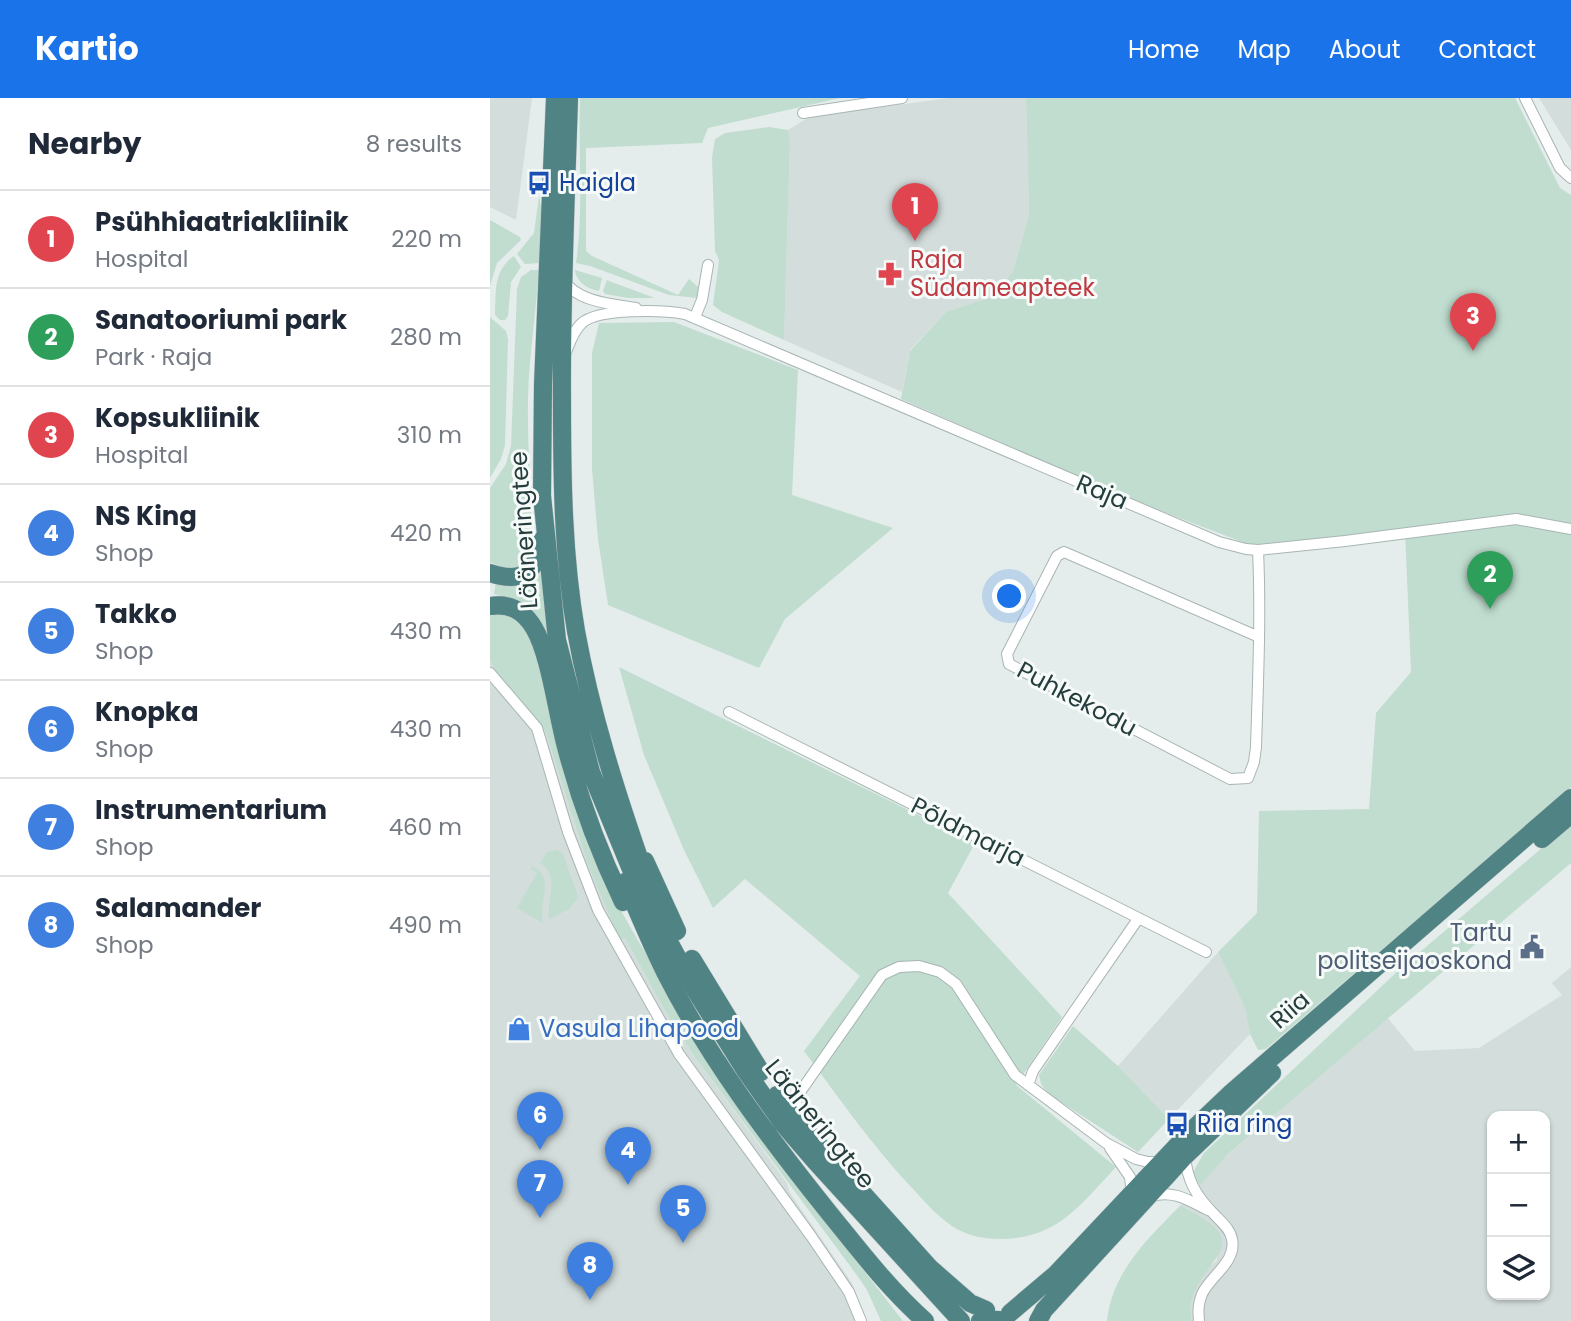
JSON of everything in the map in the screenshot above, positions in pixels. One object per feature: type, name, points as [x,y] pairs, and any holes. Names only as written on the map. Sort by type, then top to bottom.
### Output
[{"type":"highway","name":"Lääneringtee","points":[[555,98],[543,385],[542,496],[557,640],[591,772],[635,879],[695,990],[745,1070],[783,1124],[821,1157],[962,1321]]},
{"type":"highway","name":"Lääneringtee","points":[[569,98],[562,274],[562,481],[570,591],[583,664],[621,807],[668,937]]},
{"type":"highway","points":[[490,573],[513,577],[529,571],[539,555],[544,529]]},
{"type":"highway","points":[[490,606],[505,605],[520,611],[537,634],[573,772],[595,839],[629,915],[720,1065],[806,1184],[902,1301],[925,1321]]},
{"type":"highway","points":[[591,772],[598,805],[613,851],[665,972]]},
{"type":"highway","name":"Riia","points":[[1141,1196],[1161,1162],[1231,1093],[1571,798]]},
{"type":"highway","points":[[621,807],[673,924],[703,979],[785,1107],[821,1157],[930,1268],[983,1315]]},
{"type":"highway","name":"Riia","points":[[1013,1319],[1063,1280],[1141,1196],[1277,1068],[1571,814]]},
{"type":"highway","points":[[859,1249],[884,1289],[914,1321]]},
{"type":"highway","points":[[859,1249],[888,1279],[939,1321]]},
{"type":"highway","name":"Riia","points":[[1038,1321],[1063,1280]]},
{"type":"highway","name":"Riia","points":[[1047,1321],[1063,1280]]},
{"type":"highway","points":[[962,1321],[983,1315],[1013,1319]]},
{"type":"street","points":[[803,113],[902,98]]},
{"type":"street","points":[[1525,98],[1560,168],[1571,178]]},
{"type":"street","points":[[695,317],[702,300],[709,265]]},
{"type":"street","name":"Raja","points":[[562,274],[569,287],[590,299],[656,312]]},
{"type":"street","name":"Raja","points":[[562,362],[577,328],[589,318],[610,314],[656,312],[695,317],[1219,542],[1246,549],[1345,541],[1516,519],[1571,529]]},
{"type":"street","name":"Puhkekodu","points":[[1258,550],[1259,637],[1254,762],[1248,778],[1230,779],[1009,664],[1007,654],[1058,556],[1064,552],[1259,637]]},
{"type":"street","points":[[490,673],[537,728],[568,832],[598,910],[679,1054],[811,1236],[849,1292],[861,1321]]},
{"type":"street","name":"Põldmarja","points":[[729,712],[1206,952]]},
{"type":"street","points":[[1028,1085],[1033,1071],[1138,919]]},
{"type":"street","points":[[821,1157],[796,1102],[856,1009],[882,975],[910,965],[929,967],[948,977],[962,993],[1015,1075],[1106,1143],[1148,1163],[1161,1162]]},
{"type":"street","points":[[1106,1143],[1127,1169],[1141,1196],[1176,1194],[1211,1211]]},
{"type":"street","points":[[1185,1156],[1188,1179],[1232,1236],[1230,1258],[1203,1292],[1198,1306],[1199,1321]]},
{"type":"shaded area","points":[[490,98],[532,98],[516,220],[490,207]]},
{"type":"shaded area","points":[[949,98],[1026,98],[1029,214],[1013,272],[992,297],[946,312],[910,350],[902,392],[784,340],[790,144],[788,130],[809,117]]},
{"type":"shaded area","points":[[1539,98],[1571,98],[1571,150]]},
{"type":"shaded area","points":[[490,659],[546,733],[588,865],[621,940],[625,938],[664,1009],[695,1057],[787,1183],[790,1193],[852,1283],[867,1321],[490,1321]]},
{"type":"shaded area","points":[[1218,952],[1245,1008],[1250,1034],[1169,1119],[1118,1066]]},
{"type":"shaded area","points":[[1571,967],[1571,1321],[1192,1321],[1191,1296],[1206,1270],[1217,1260],[1210,1224],[1181,1205],[1224,1158],[1387,1017],[1415,1051],[1479,1048],[1562,995],[1552,983]]},
{"type":"green space","points":[[580,98],[840,98],[708,128],[702,143],[586,148],[586,251],[678,295],[689,279],[698,287],[697,298],[669,295],[576,263],[580,201]]},
{"type":"green space","points":[[1026,98],[1515,98],[1560,188],[1571,195],[1571,787],[1266,1049],[1258,1050],[1250,1034],[1245,1008],[1218,952],[1257,913],[1259,811],[1369,809],[1376,713],[1411,672],[1405,531],[1250,545],[1122,496],[901,399],[910,351],[946,312],[992,297],[1013,272],[1029,214]]},
{"type":"green space","points":[[769,127],[788,130],[790,143],[784,340],[722,312],[713,305],[719,260],[715,251],[712,157],[715,139],[725,133]]},
{"type":"green space","points":[[539,196],[542,211],[540,263],[525,264],[517,254],[534,233]]},
{"type":"green space","points":[[490,220],[521,240],[497,263],[490,286]]},
{"type":"green space","points":[[514,256],[521,267],[511,282],[508,316],[505,320],[500,320],[495,315],[497,282],[502,268]]},
{"type":"green space","points":[[531,270],[539,270],[528,399],[532,550],[522,564],[506,570],[490,562],[490,488],[506,464],[511,446],[517,289],[521,277]]},
{"type":"green space","points":[[575,270],[602,278],[599,291],[583,284]]},
{"type":"green space","points":[[607,280],[655,298],[628,298],[605,294],[603,291]]},
{"type":"green space","points":[[490,317],[506,331],[508,339],[505,445],[501,459],[490,478]]},
{"type":"green space","points":[[674,322],[798,370],[792,495],[893,528],[785,619],[759,668],[608,605],[598,539],[592,469],[592,353],[599,323]]},
{"type":"green space","points":[[540,571],[563,695],[603,843],[534,614],[518,600],[494,594],[496,582],[531,580]]},
{"type":"green space","points":[[505,613],[527,627],[620,909],[775,1157],[903,1321],[881,1321],[867,1290],[695,1057],[664,1009],[625,938],[620,940],[588,865],[546,733],[500,677],[490,659],[490,616]]},
{"type":"green space","points":[[619,667],[975,843],[948,893],[1062,1017],[1016,1085],[1116,1167],[1067,1216],[1049,1228],[1026,1236],[1000,1239],[974,1236],[941,1218],[884,1156],[804,1051],[860,976],[745,879],[713,908],[684,850],[644,755]]},
{"type":"green space","points":[[1571,823],[1571,863],[1227,1155],[1200,1185],[1194,1179],[1193,1172],[1204,1153],[1399,970]]},
{"type":"green space","points":[[557,850],[563,854],[578,897],[569,909],[549,919],[550,874],[540,863],[547,852]]},
{"type":"green space","points":[[532,866],[539,872],[545,884],[543,923],[517,908],[537,873],[531,869]]},
{"type":"green space","points":[[1073,1026],[1118,1066],[1169,1119],[1138,1152],[1047,1093],[1041,1084],[1039,1075]]},
{"type":"green space","points":[[1181,1205],[1214,1227],[1222,1240],[1221,1249],[1194,1293],[1190,1306],[1192,1321],[1107,1321],[1110,1303],[1124,1271],[1144,1243]]},
{"type":"place","name":"Haigla","points":[[539,183]]},
{"type":"place","name":"Psühhiaatriakliinik","points":[[915,241]]},
{"type":"place","name":"Raja Südameapteek","points":[[890,274]]},
{"type":"place","name":"Kopsukliinik","points":[[1473,351]]},
{"type":"place","name":"Sanatooriumi park","points":[[1490,609]]},
{"type":"place","name":"Tartu politseijaoskond","points":[[1532,947]]},
{"type":"place","name":"Vasula Lihapood","points":[[519,1029]]},
{"type":"place","name":"Riia ring","points":[[1177,1124]]},
{"type":"place","name":"Knopka","points":[[540,1150]]},
{"type":"place","name":"NS King","points":[[628,1185]]},
{"type":"place","name":"Instrumentarium","points":[[540,1218]]},
{"type":"place","name":"Takko","points":[[683,1243]]},
{"type":"place","name":"Salamander","points":[[590,1300]]}]
